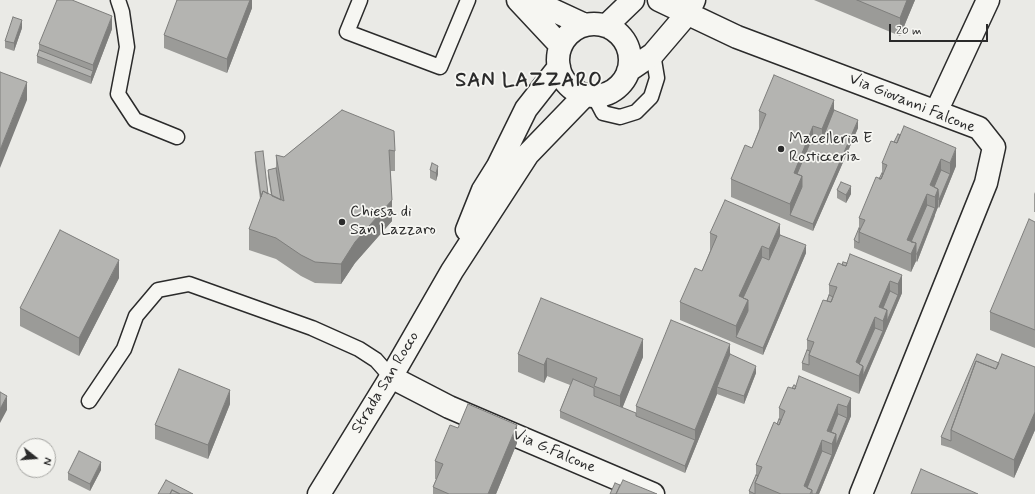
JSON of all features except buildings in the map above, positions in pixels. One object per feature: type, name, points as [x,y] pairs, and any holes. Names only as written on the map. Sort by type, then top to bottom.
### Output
[{"type":"street","points":[[518,0],[561,46]]},
{"type":"street","points":[[531,0],[595,25],[616,31],[624,39],[629,49],[630,60],[628,71],[623,81],[615,89],[605,94],[589,95],[576,91],[562,77],[559,67],[561,46],[575,29],[595,25],[633,0]]},
{"type":"street","name":"Via Giovanni Falcone","points":[[659,0],[691,7],[737,37],[979,128],[994,147],[986,182],[860,494]]},
{"type":"street","points":[[936,112],[988,0]]},
{"type":"street","points":[[628,71],[653,54],[691,7]]},
{"type":"street","name":"Strada San Rocco","points":[[452,270],[483,190],[498,166],[526,108],[559,67]]},
{"type":"street","name":"Strada San Rocco","points":[[319,494],[391,377],[452,270],[528,154],[589,95]]},
{"type":"street","name":"Via G.Falcone","points":[[391,377],[449,407],[653,494]]},
{"type":"lane","points":[[118,0],[122,12],[127,47],[118,94],[135,120],[177,137]]},
{"type":"lane","points":[[360,0],[347,32],[440,67],[468,0]]},
{"type":"lane","points":[[589,95],[603,113],[620,117],[636,112],[651,97],[657,78],[653,54]]},
{"type":"lane","points":[[89,401],[124,349],[136,316],[158,290],[189,284],[312,328],[359,349],[376,360],[391,377]]},
{"type":"place","name":"Macelleria E Rosticceria","points":[[781,149]]},
{"type":"place","name":"Chiesa di San Lazzaro","points":[[342,222]]},
{"type":"district","name":"SAN LAZZARO","points":[[529,82]]}]
